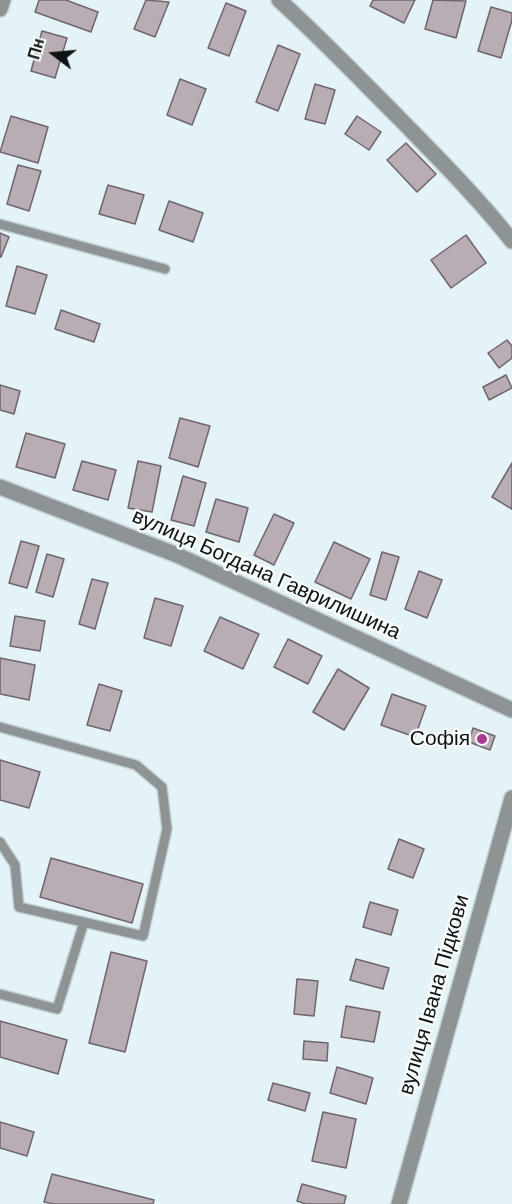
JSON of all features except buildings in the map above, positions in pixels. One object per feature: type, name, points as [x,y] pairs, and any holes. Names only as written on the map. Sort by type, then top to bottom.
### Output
[{"type":"street","points":[[0,9],[3,0]]},
{"type":"street","points":[[279,0],[313,31],[441,162],[512,241]]},
{"type":"street","name":"вулиця Богдана Гаврилишина","points":[[0,487],[177,555],[512,710]]},
{"type":"street","name":"вулиця Івана Підкови","points":[[399,1204],[512,798]]},
{"type":"lane","points":[[0,224],[165,269]]},
{"type":"lane","points":[[0,727],[136,765],[162,787],[166,829],[143,936],[19,907],[15,865],[0,842]]},
{"type":"lane","points":[[0,993],[57,1009],[84,922]]},
{"type":"place","name":"Софія","points":[[482,739]]}]
